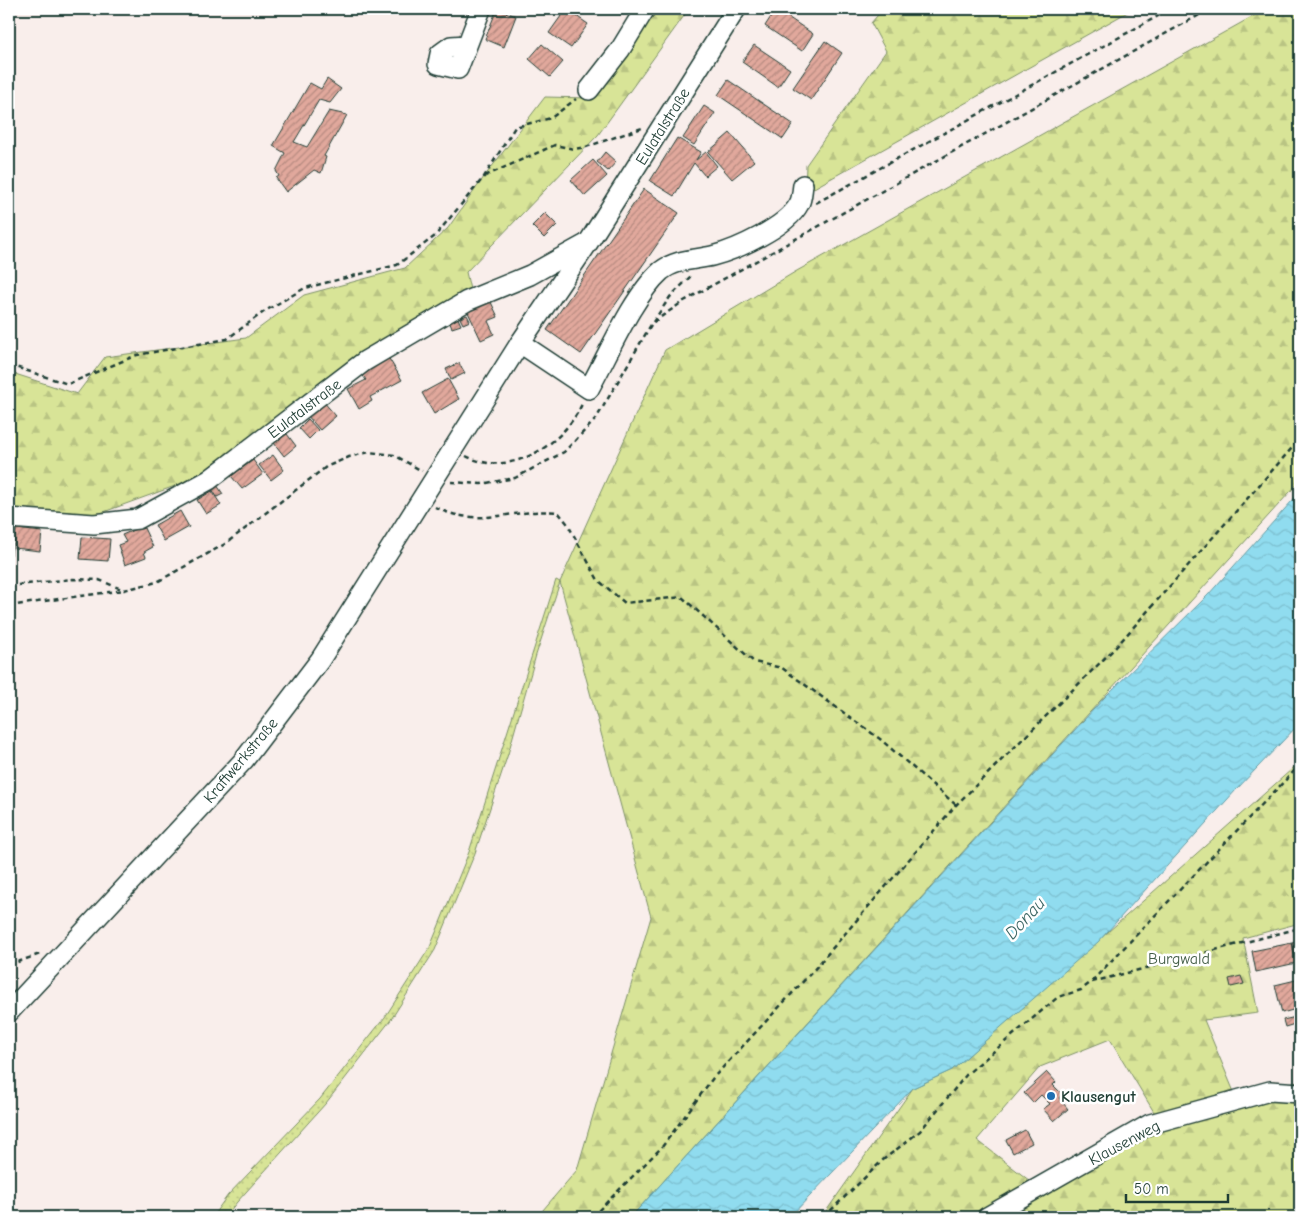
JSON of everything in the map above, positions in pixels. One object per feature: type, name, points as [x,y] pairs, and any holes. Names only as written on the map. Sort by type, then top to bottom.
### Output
[{"type":"street","points":[[467,45],[481,9]]},
{"type":"street","points":[[589,90],[620,50],[645,9]]},
{"type":"street","name":"Eulatalstraße","points":[[435,478],[520,342],[588,243],[736,9]]},
{"type":"street","points":[[520,342],[589,389],[639,299],[662,271],[686,259],[726,252],[784,222],[800,203],[803,185]]},
{"type":"street","name":"Eulatalstraße","points":[[9,518],[94,524],[138,519],[209,480],[365,361],[466,301],[530,274],[588,243]]},
{"type":"street","name":"Kraftwerkstraße","points":[[9,1012],[244,760],[320,660],[423,500],[435,478]]},
{"type":"street","name":"Klausenweg","points":[[987,1217],[1150,1124],[1270,1091],[1300,1093]]},
{"type":"path","points":[[816,204],[1171,9]]},
{"type":"path","points":[[652,323],[684,301],[1210,9]]},
{"type":"path","points":[[9,365],[68,384],[137,355],[227,339],[265,311],[305,288],[397,265],[435,236],[484,177],[515,127],[551,118],[589,90]]},
{"type":"path","points":[[484,177],[555,145],[574,149],[640,129],[658,125],[662,126]]},
{"type":"path","points":[[9,606],[124,590],[157,582],[226,544],[326,467],[349,457],[369,452],[394,455],[435,478],[458,483],[481,484],[515,478],[564,452],[596,419],[652,323],[670,297],[710,256]]},
{"type":"path","points":[[454,449],[472,459],[487,463],[505,464],[521,460],[560,436],[579,411],[589,389]]},
{"type":"path","points":[[592,1217],[662,1147],[713,1078],[812,972],[956,805],[1115,648],[1300,440]]},
{"type":"path","points":[[423,500],[436,508],[454,515],[475,519],[536,510],[558,512],[568,523],[598,580],[625,603],[682,597],[754,662],[782,668],[880,739],[956,805]]},
{"type":"path","points":[[9,586],[73,579],[99,580],[124,590]]},
{"type":"path","points":[[824,1217],[883,1160],[920,1131],[967,1074],[1058,997],[1081,990],[1090,982],[1300,765]]},
{"type":"path","points":[[1090,982],[1300,928]]},
{"type":"green space","points":[[648,9],[689,9],[598,135],[466,272],[471,294],[205,475],[90,517],[9,510],[9,372],[77,394],[105,357],[246,338],[304,295],[405,268],[448,228],[545,97],[588,98]]},
{"type":"green space","points":[[883,9],[1133,9],[805,193],[806,165],[886,51],[871,23]]},
{"type":"green space","points":[[1266,9],[1300,9],[1300,481],[631,1217],[537,1217],[577,1170],[651,917],[560,582],[665,350],[795,272]]},
{"type":"green space","points":[[556,580],[560,582],[536,655],[508,754],[475,853],[435,950],[390,1021],[326,1103],[225,1217],[212,1217],[228,1195],[320,1099],[385,1017],[430,947],[469,852]]},
{"type":"green space","name":"Burgwald","points":[[1300,762],[1300,923],[1243,938],[1258,1013],[1204,1020],[1234,1092],[1300,1081],[1300,1215],[1295,1217],[1009,1217],[1000,1204],[973,1217],[822,1217],[913,1088],[952,1070]],"holes":[[[1110,1039],[1163,1127],[1043,1191],[977,1140],[1040,1067]]]},
{"type":"water","name":"Donau","points":[[1300,492],[1300,723],[1236,790],[1098,942],[952,1070],[913,1088],[790,1217],[631,1217],[1104,698],[1208,595]]},
{"type":"building","points":[[497,9],[516,16],[504,47],[485,39]]},
{"type":"building","points":[[566,9],[588,24],[571,48],[549,33]]},
{"type":"building","points":[[776,9],[813,34],[802,51],[765,26]]},
{"type":"building","points":[[825,41],[842,53],[811,100],[793,88]]},
{"type":"building","points":[[542,44],[563,62],[550,77],[529,59]]},
{"type":"building","points":[[754,45],[790,69],[778,87],[742,62]]},
{"type":"building","points":[[327,79],[341,89],[330,103],[319,100],[294,142],[307,147],[329,111],[347,115],[324,156],[326,157],[321,173],[314,170],[286,192],[276,178],[279,176],[276,171],[285,153],[273,146],[310,83],[321,89]]},
{"type":"building","points":[[728,80],[793,124],[783,139],[718,95]]},
{"type":"building","points":[[704,106],[715,113],[694,145],[683,138]]},
{"type":"building","points":[[730,133],[754,161],[732,179],[708,152]]},
{"type":"building","points":[[677,138],[701,152],[696,160],[706,152],[717,166],[705,176],[694,163],[674,196],[650,181]]},
{"type":"building","points":[[605,152],[616,162],[608,171],[597,162]]},
{"type":"building","points":[[593,160],[607,176],[585,196],[571,180]]},
{"type":"building","points":[[644,189],[679,213],[581,354],[547,330]]},
{"type":"building","points":[[545,213],[557,225],[544,238],[532,226]]},
{"type":"building","points":[[490,300],[498,317],[488,321],[494,334],[481,340],[467,310]]},
{"type":"building","points":[[467,315],[470,321],[463,324],[460,318]]},
{"type":"building","points":[[457,316],[461,325],[452,328],[448,319]]},
{"type":"building","points":[[388,357],[402,380],[370,397],[372,401],[359,409],[348,389],[366,380],[361,373]]},
{"type":"building","points":[[459,363],[465,373],[451,380],[446,369]]},
{"type":"building","points":[[448,379],[459,399],[434,414],[422,393]]},
{"type":"building","points":[[322,400],[336,416],[320,430],[306,414]]},
{"type":"building","points":[[308,419],[318,430],[309,439],[299,428]]},
{"type":"building","points":[[287,434],[296,446],[284,456],[274,443]]},
{"type":"building","points":[[273,455],[284,470],[271,480],[259,465]]},
{"type":"building","points":[[253,460],[263,474],[242,489],[231,476]]},
{"type":"building","points":[[217,485],[223,494],[217,497],[212,489]]},
{"type":"building","points":[[212,491],[221,505],[206,514],[197,500]]},
{"type":"building","points":[[180,511],[189,527],[164,541],[155,525]]},
{"type":"building","points":[[143,526],[153,547],[144,552],[146,557],[125,565],[118,545],[126,542],[122,535]]},
{"type":"building","points":[[16,529],[42,532],[40,551],[14,548]]},
{"type":"building","points":[[9,537],[13,537],[11,555],[9,555]]},
{"type":"building","points":[[82,537],[110,539],[108,561],[80,559]]},
{"type":"building","points":[[1300,941],[1300,953],[1294,954],[1292,943]]},
{"type":"building","points":[[1292,943],[1296,963],[1256,972],[1252,951]]},
{"type":"building","points":[[1241,976],[1244,984],[1231,987],[1229,979]]},
{"type":"building","points":[[1300,979],[1300,1008],[1282,1013],[1275,985]]},
{"type":"building","points":[[1296,1017],[1298,1023],[1285,1027],[1283,1020]]},
{"type":"building","name":"Klausengut","points":[[1047,1072],[1056,1082],[1053,1085],[1062,1094],[1059,1098],[1068,1109],[1054,1121],[1043,1109],[1050,1104],[1041,1095],[1033,1103],[1024,1093]]},
{"type":"building","points":[[1025,1130],[1032,1143],[1013,1153],[1006,1140]]},
{"type":"place","name":"Klausengut","points":[[1051,1096]]}]
